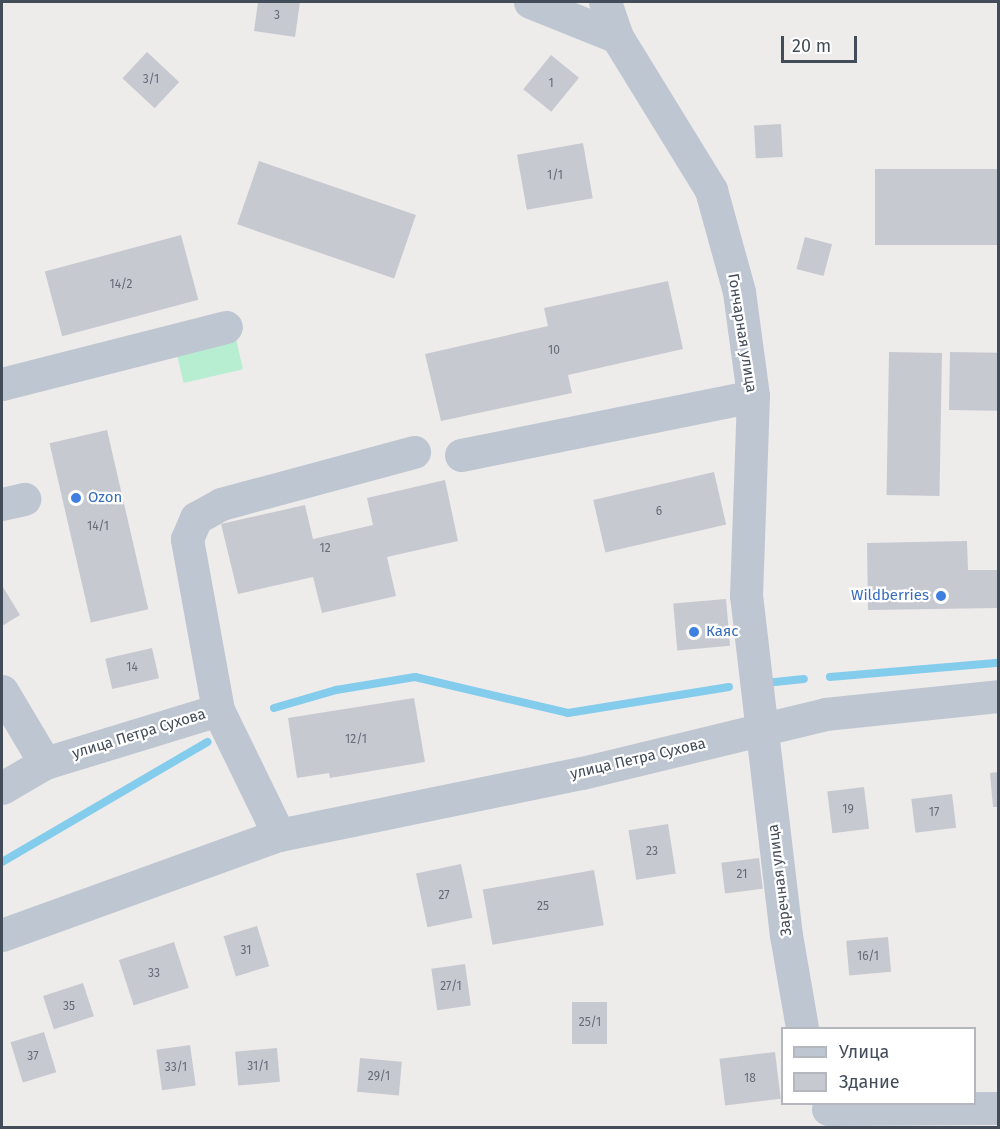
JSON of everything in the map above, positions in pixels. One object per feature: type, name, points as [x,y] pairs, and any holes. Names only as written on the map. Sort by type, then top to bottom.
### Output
[{"type":"street","points":[[530,2],[617,37]]},
{"type":"street","name":"Гончарная улица","points":[[605,2],[617,37],[711,190],[740,292],[753,396],[746,595],[762,731]]},
{"type":"street","points":[[2,384],[226,327]]},
{"type":"street","points":[[461,455],[753,396]]},
{"type":"street","points":[[218,710],[187,539],[196,518],[221,504],[414,452]]},
{"type":"street","points":[[2,691],[45,763]]},
{"type":"street","name":"улица Петра Сухова","points":[[2,935],[279,835],[762,731],[825,714],[999,696]]},
{"type":"street","name":"улица Петра Сухова","points":[[2,788],[45,763],[218,710],[279,835]]},
{"type":"street","name":"Заречная улица","points":[[762,731],[786,935],[802,1027]]},
{"type":"street","points":[[824,1114],[999,1108]]},
{"type":"green space","points":[[236,339],[243,369],[184,383],[177,353]]},
{"type":"building","points":[[258,2],[300,2],[295,37],[254,31]]},
{"type":"building","points":[[147,52],[179,82],[155,108],[122,78]]},
{"type":"building","points":[[551,55],[579,78],[551,112],[523,89]]},
{"type":"building","points":[[781,124],[783,157],[756,158],[754,125]]},
{"type":"building","points":[[583,143],[593,198],[527,210],[517,155]]},
{"type":"building","points":[[259,161],[416,215],[394,278],[237,224]]},
{"type":"building","points":[[875,169],[998,169],[998,245],[875,245]]},
{"type":"building","points":[[181,235],[198,300],[62,336],[45,271]]},
{"type":"building","points":[[805,237],[832,244],[824,276],[796,269]]},
{"type":"building","points":[[668,281],[683,349],[568,375],[572,393],[441,421],[425,354],[548,326],[544,308]]},
{"type":"building","points":[[889,352],[942,353],[939,496],[887,495]]},
{"type":"building","points":[[950,352],[998,353],[997,411],[949,410]]},
{"type":"building","points":[[107,430],[148,609],[91,623],[50,443]]},
{"type":"building","points":[[714,472],[726,525],[605,553],[593,500]]},
{"type":"building","points":[[445,480],[458,541],[387,557],[396,596],[322,613],[313,577],[238,594],[221,524],[305,505],[313,539],[373,525],[367,498]]},
{"type":"building","points":[[967,541],[968,570],[998,570],[998,608],[868,610],[867,543]]},
{"type":"building","points":[[2,588],[20,615],[2,626]]},
{"type":"building","points":[[726,599],[730,646],[677,650],[673,604]]},
{"type":"building","points":[[152,648],[159,678],[112,689],[105,659]]},
{"type":"building","points":[[414,698],[425,762],[330,778],[329,773],[297,778],[288,718]]},
{"type":"building","points":[[998,772],[998,807],[993,807],[990,773]]},
{"type":"building","points":[[864,787],[869,829],[832,833],[827,792]]},
{"type":"building","points":[[952,794],[956,828],[915,833],[911,799]]},
{"type":"building","points":[[668,824],[676,873],[636,880],[628,830]]},
{"type":"building","points":[[759,858],[763,889],[725,893],[721,863]]},
{"type":"building","points":[[461,864],[472,918],[427,927],[416,874]]},
{"type":"building","points":[[594,870],[604,925],[492,945],[483,890]]},
{"type":"building","points":[[257,926],[269,966],[236,976],[224,936]]},
{"type":"building","points":[[888,937],[891,972],[849,976],[846,941]]},
{"type":"building","points":[[174,942],[189,988],[134,1006],[119,960]]},
{"type":"building","points":[[465,964],[471,1006],[437,1010],[431,969]]},
{"type":"building","points":[[83,983],[94,1016],[54,1029],[43,996]]},
{"type":"building","points":[[572,1002],[607,1002],[607,1044],[572,1044]]},
{"type":"building","points":[[44,1032],[56,1072],[23,1082],[11,1042]]},
{"type":"building","points":[[190,1045],[196,1086],[162,1090],[156,1050]]},
{"type":"building","points":[[277,1048],[280,1082],[238,1086],[235,1052]]},
{"type":"building","points":[[775,1052],[781,1099],[725,1105],[719,1059]]},
{"type":"building","points":[[360,1058],[402,1062],[399,1096],[357,1092]]},
{"type":"waterway","points":[[830,677],[998,663]]},
{"type":"waterway","points":[[274,708],[336,690],[415,677],[568,713],[729,687]]},
{"type":"waterway","points":[[765,683],[804,679]]},
{"type":"waterway","points":[[2,862],[207,742]]},
{"type":"place","name":"Ozon","points":[[76,498]]},
{"type":"place","name":"Wildberries","points":[[941,596]]},
{"type":"place","name":"Каяс","points":[[694,632]]}]
